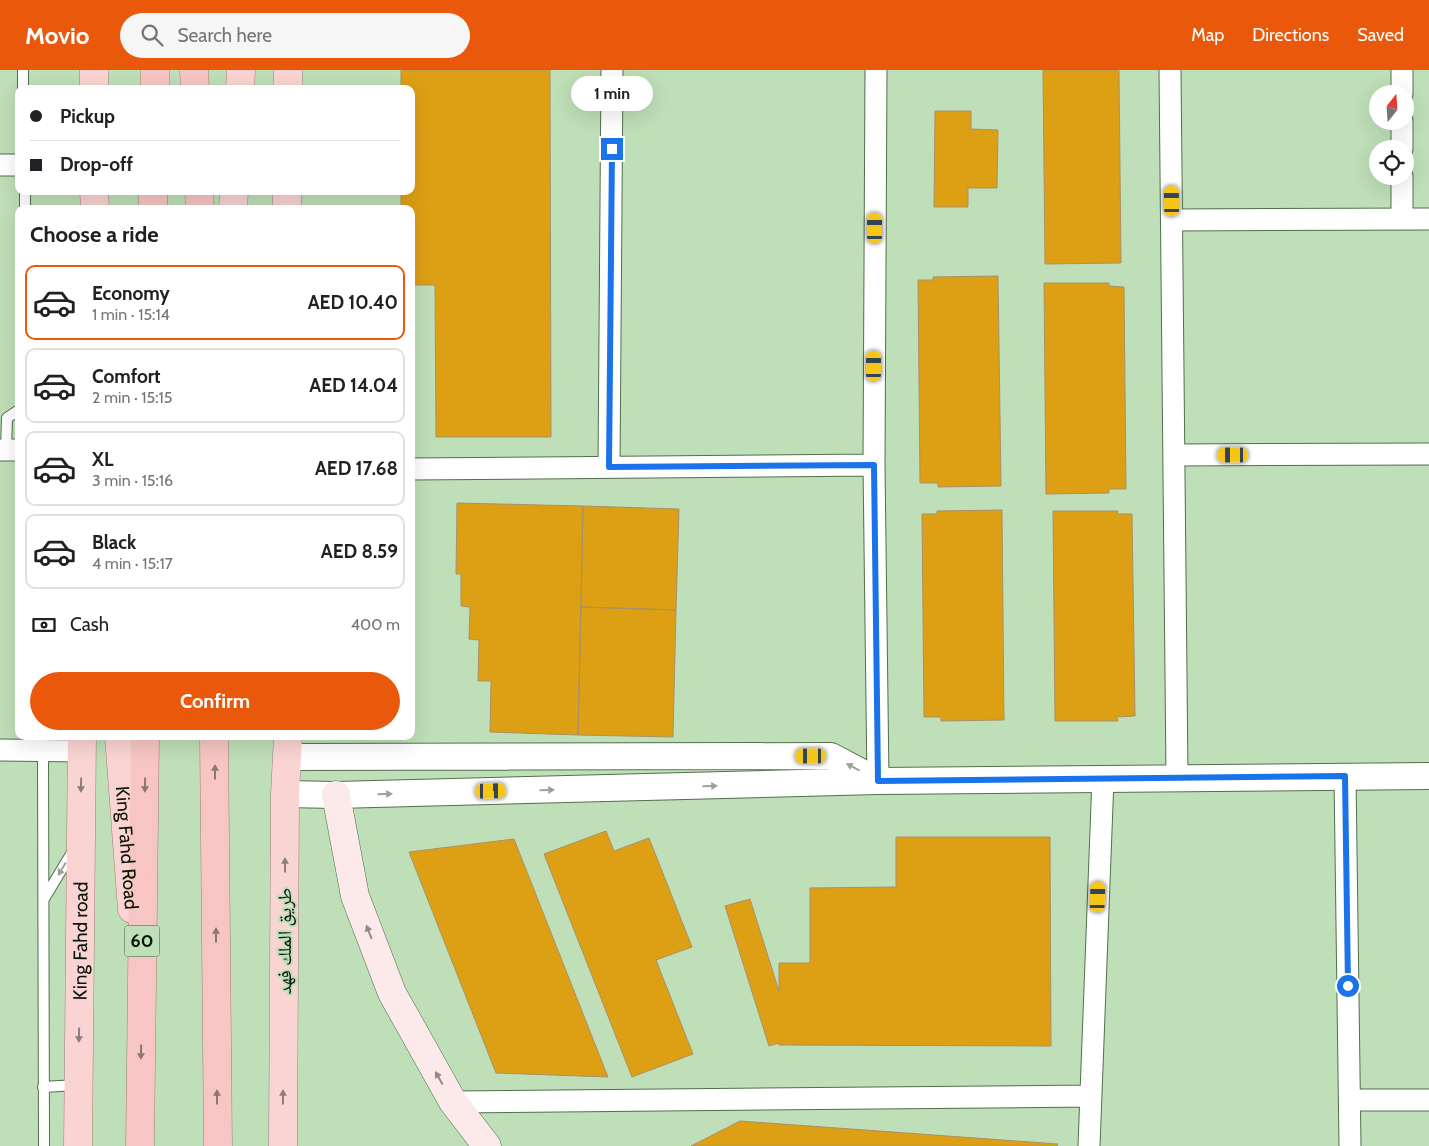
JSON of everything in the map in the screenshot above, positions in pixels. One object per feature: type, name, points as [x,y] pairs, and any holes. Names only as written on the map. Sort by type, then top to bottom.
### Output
[{"type":"highway","points":[[155,70],[155,85]]},
{"type":"highway","points":[[194,70],[195,85]]},
{"type":"highway","name":"60","points":[[140,1146],[145,740]]},
{"type":"highway","points":[[214,740],[218,1146]]},
{"type":"main road","points":[[94,70],[94,85]]},
{"type":"main road","points":[[240,85],[241,70]]},
{"type":"main road","points":[[288,70],[288,85]]},
{"type":"main road","name":"King Fahd Road","points":[[119,740],[141,1020]]},
{"type":"main road","name":"King Fahd road","points":[[78,1146],[82,744]]},
{"type":"main road","name":"طريق الملك فهد","points":[[283,1146],[285,794],[288,747]]},
{"type":"main road","points":[[336,795],[355,896],[392,993],[453,1102],[487,1146]]},
{"type":"street","points":[[609,467],[612,70]]},
{"type":"street","points":[[876,70],[874,465],[878,781]]},
{"type":"street","points":[[1170,70],[1177,778]]},
{"type":"street","points":[[1402,70],[1402,85]]},
{"type":"street","points":[[0,165],[15,165]]},
{"type":"street","points":[[1402,185],[1402,219]]},
{"type":"street","points":[[1172,220],[1429,219]]},
{"type":"street","points":[[1174,455],[1429,454]]},
{"type":"street","points":[[415,468],[874,465]]},
{"type":"street","points":[[0,750],[82,744]]},
{"type":"street","points":[[288,747],[333,757],[831,756],[878,781]]},
{"type":"street","points":[[333,757],[336,795]]},
{"type":"street","points":[[1345,776],[1350,1146]]},
{"type":"street","points":[[285,794],[336,795],[878,781],[1429,776]]},
{"type":"street","points":[[1089,1146],[1103,778]]},
{"type":"street","points":[[453,1102],[1091,1096]]},
{"type":"street","points":[[1350,1100],[1429,1100]]},
{"type":"lane","points":[[23,70],[24,85]]},
{"type":"lane","points":[[8,450],[7,418],[15,413]]},
{"type":"lane","points":[[32,748],[43,900],[44,1146]]},
{"type":"lane","points":[[43,900],[81,837]]},
{"type":"lane","points":[[44,1087],[78,1085]]},
{"type":"building","points":[[401,70],[550,70],[551,437],[436,437],[435,285],[415,285],[415,205],[401,205],[401,195],[415,195],[415,85],[401,85]]},
{"type":"building","points":[[1043,70],[1119,70],[1121,263],[1045,264]]},
{"type":"building","points":[[935,111],[971,111],[971,129],[998,130],[997,188],[968,188],[968,207],[934,207]]},
{"type":"building","points":[[998,276],[1001,486],[938,487],[938,483],[920,483],[918,280],[933,280],[933,277]]},
{"type":"building","points":[[1044,283],[1109,283],[1109,286],[1124,287],[1126,489],[1109,489],[1109,493],[1046,494]]},
{"type":"building","points":[[457,503],[583,506],[578,735],[490,732],[491,681],[478,681],[479,640],[469,639],[470,607],[461,606],[461,574],[456,574]]},
{"type":"building","points":[[583,506],[679,509],[676,610],[581,607]]},
{"type":"building","points":[[1002,510],[1004,720],[941,721],[941,717],[924,717],[922,514],[937,514],[937,511]]},
{"type":"building","points":[[1053,511],[1118,511],[1117,514],[1132,514],[1135,716],[1117,717],[1118,721],[1055,721]]},
{"type":"building","points":[[581,607],[676,610],[673,737],[578,735]]},
{"type":"building","points":[[606,831],[614,851],[649,838],[692,947],[656,960],[693,1054],[632,1077],[544,854]]},
{"type":"building","points":[[896,837],[1050,837],[1051,1046],[779,1045],[779,1043],[769,1046],[725,906],[750,899],[779,991],[779,963],[810,963],[810,888],[896,887]]},
{"type":"building","points":[[514,839],[608,1077],[496,1073],[409,852]]},
{"type":"building","points":[[740,1121],[1058,1144],[1057,1146],[691,1146]]},
{"type":"route","points":[[612,149],[609,467],[874,465],[878,781],[1345,776],[1348,986]]}]
